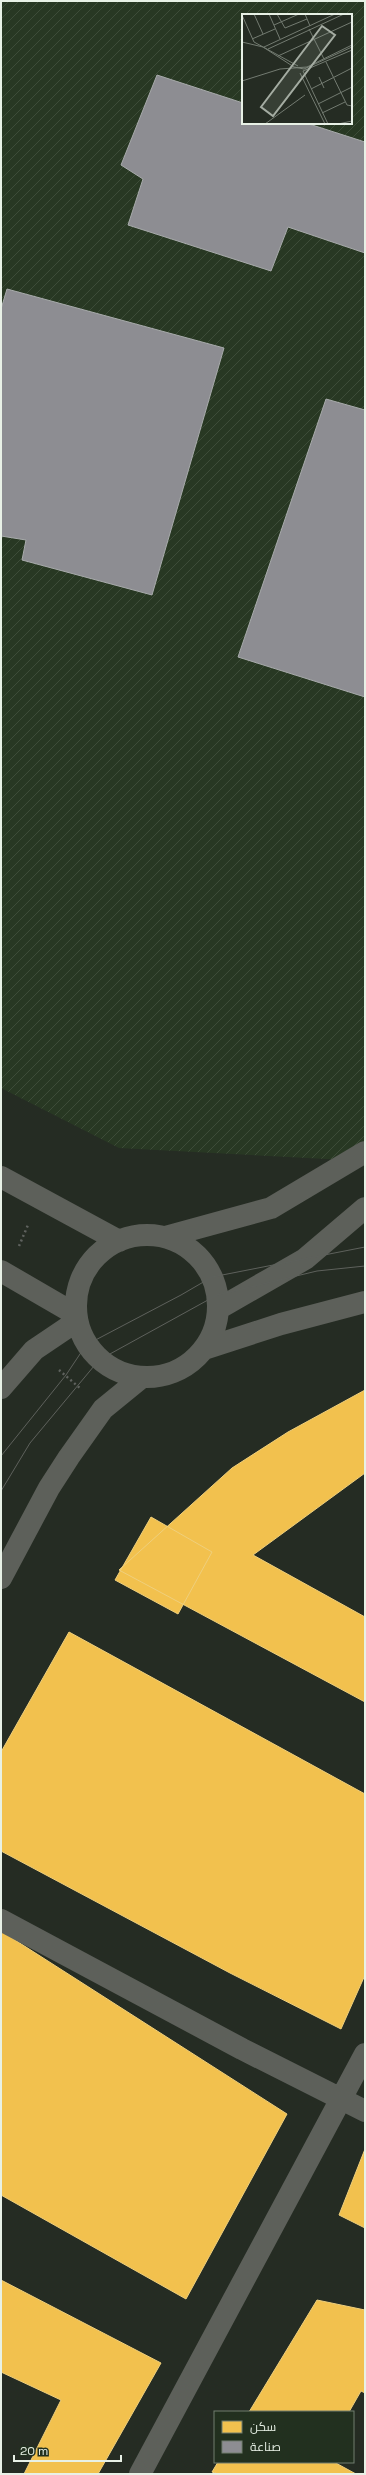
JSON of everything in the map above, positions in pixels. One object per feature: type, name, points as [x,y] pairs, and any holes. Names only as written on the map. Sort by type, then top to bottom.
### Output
[{"type":"street","points":[[165,1237],[271,1208],[365,1152]]},
{"type":"street","points":[[1,1177],[119,1241]]},
{"type":"street","points":[[218,1309],[305,1259],[365,1208]]},
{"type":"street","points":[[142,1235],[165,1237],[184,1245],[200,1259],[212,1277],[218,1295],[218,1309],[214,1330],[204,1349],[187,1366],[165,1376],[141,1378],[119,1372],[99,1360],[86,1345],[76,1318],[77,1292],[84,1271],[99,1253],[119,1241],[142,1235]]},
{"type":"street","points":[[3,1272],[76,1318]]},
{"type":"street","points":[[204,1349],[281,1324],[365,1302]]},
{"type":"street","points":[[1,1388],[34,1350],[76,1318]]},
{"type":"street","points":[[1,1578],[49,1488],[103,1409],[141,1378]]},
{"type":"street","points":[[1,1920],[242,2049],[365,2111]]},
{"type":"street","points":[[140,2474],[365,2054]]},
{"type":"path","points":[[3,1272],[40,1199]]},
{"type":"path","points":[[34,1350],[103,1409]]},
{"type":"shaded area","points":[[1,1],[365,1],[365,1161],[119,1148],[1,1088]]},
{"type":"building: سكن","points":[[365,1390],[365,1473],[253,1555],[365,1617],[365,1702],[119,1570],[232,1468],[288,1432]]},
{"type":"building: سكن","points":[[151,1517],[212,1552],[178,1614],[115,1580]]},
{"type":"building: سكن","points":[[69,1632],[365,1794],[365,1975],[341,2029],[230,1973],[1,1851],[1,1752]]},
{"type":"building: سكن","points":[[1,1931],[287,2114],[186,2299],[1,2195]]},
{"type":"building: سكن","points":[[365,2149],[365,2228],[339,2215]]},
{"type":"building: سكن","points":[[1,2280],[161,2363],[98,2474],[24,2474],[61,2400],[1,2372]]},
{"type":"building: سكن","points":[[317,2300],[365,2310],[365,2393],[361,2391],[350,2411],[250,2411]]},
{"type":"building: سكن","points":[[217,2463],[336,2463],[356,2474],[218,2474],[212,2472]]},
{"type":"building: صناعة","points":[[157,75],[242,103],[242,124],[309,124],[365,142],[365,253],[288,227],[271,271],[128,225],[143,179],[121,165]]},
{"type":"building: صناعة","points":[[7,289],[224,348],[152,595],[22,560],[26,540],[1,536],[1,309]]},
{"type":"building: صناعة","points":[[326,399],[365,410],[365,697],[238,657]]},
{"type":"tram line","points":[[1,1456],[66,1375],[86,1345],[212,1277],[365,1247]]},
{"type":"tram line","points":[[1,1491],[30,1443],[99,1360],[217,1295],[317,1271],[365,1266]]}]
